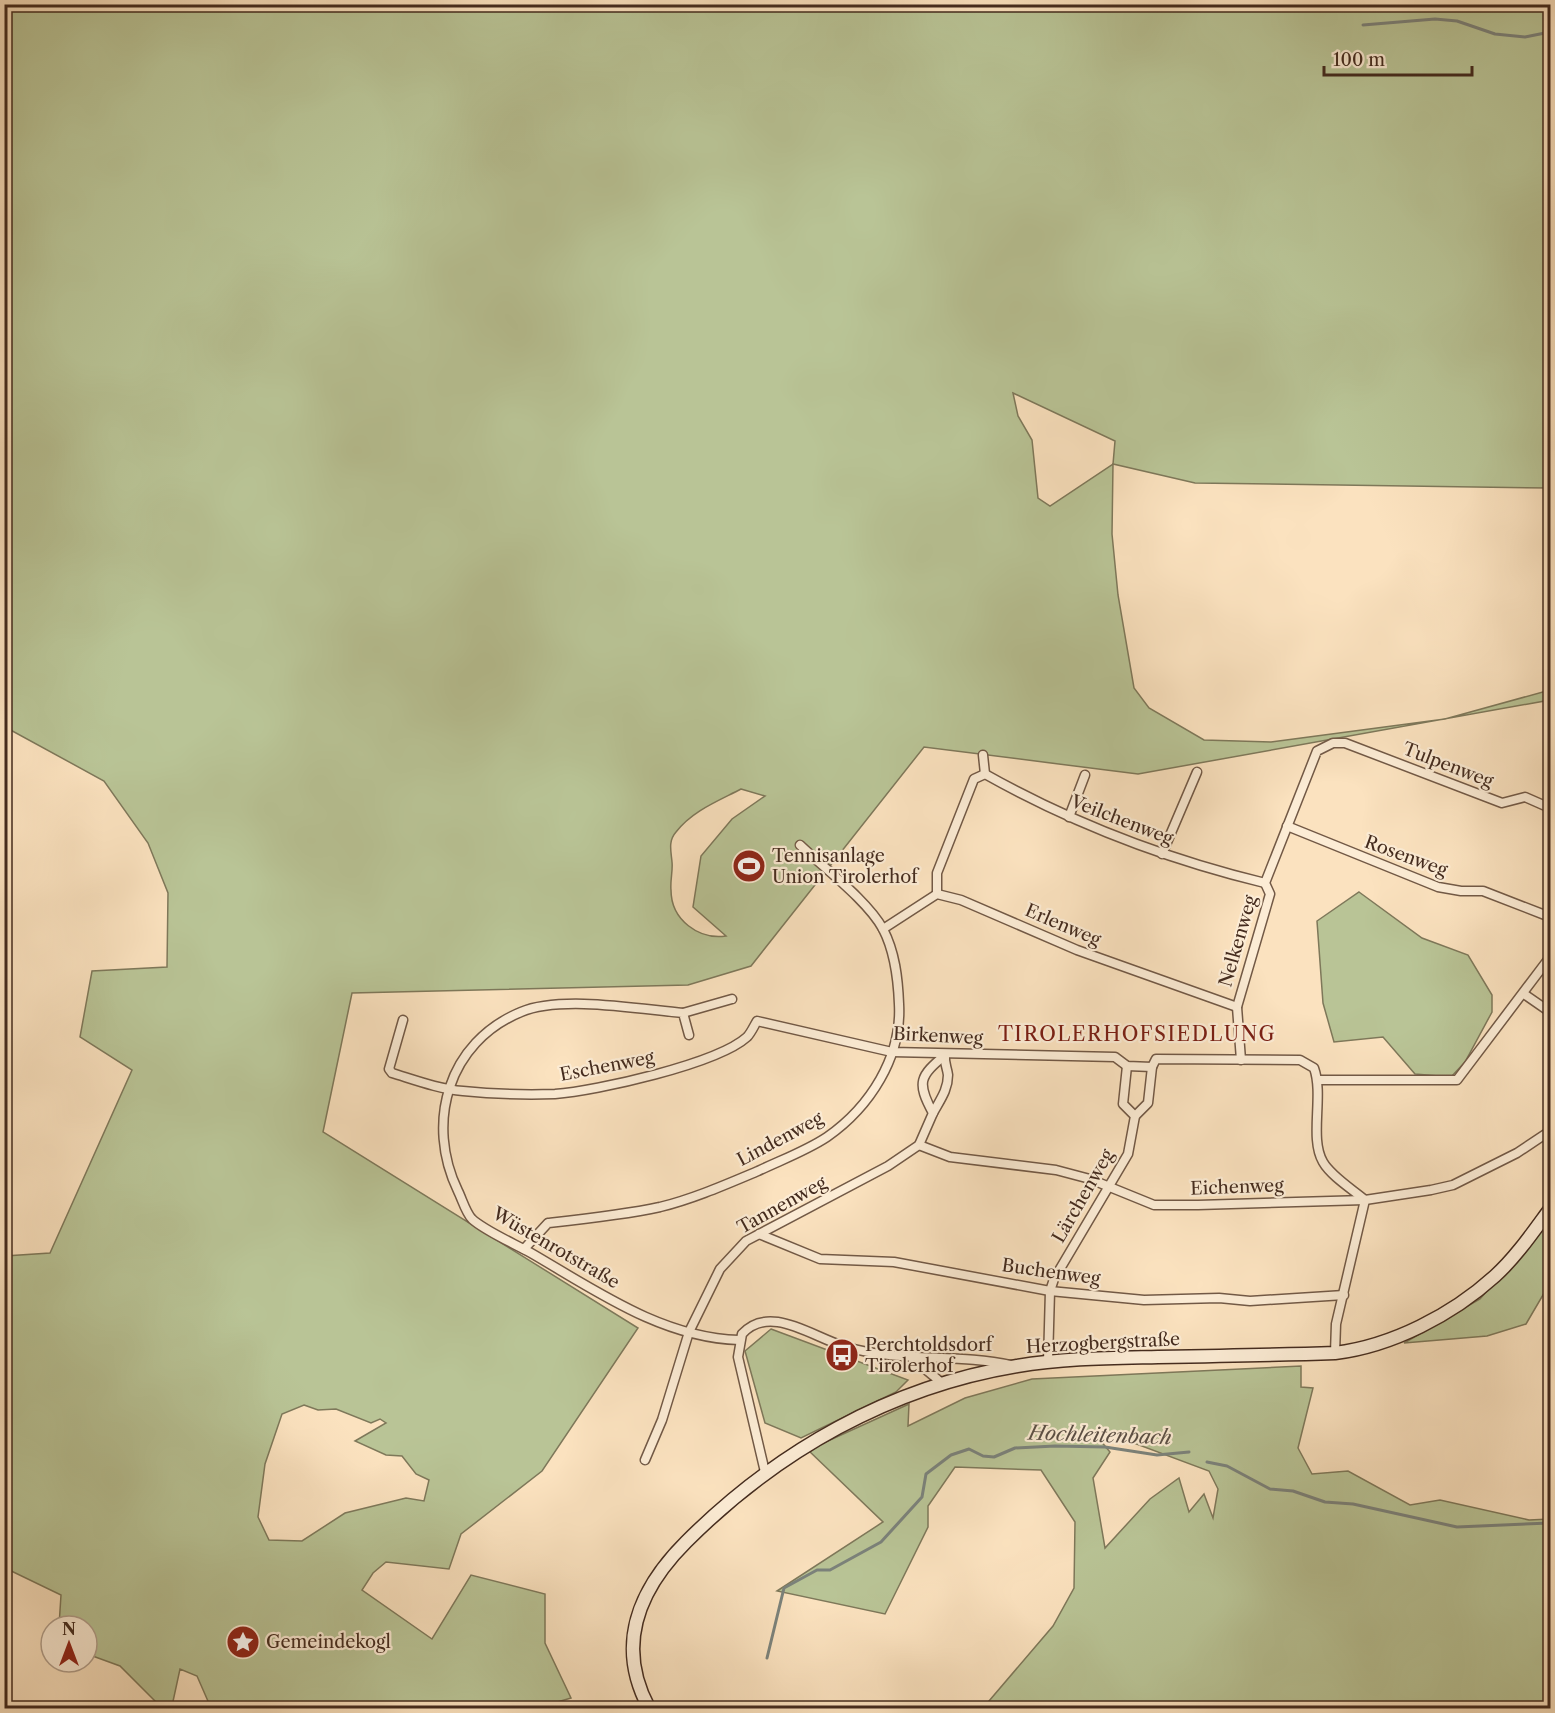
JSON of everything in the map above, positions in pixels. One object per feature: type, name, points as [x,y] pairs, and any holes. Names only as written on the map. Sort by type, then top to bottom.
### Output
[{"type":"main road","name":"Herzogbergstraße","points":[[649,1708],[634,1672],[634,1626],[642,1604],[665,1563],[731,1499],[765,1472],[831,1430],[897,1400],[943,1384],[1016,1366],[1048,1362],[1335,1353],[1365,1348],[1405,1334],[1473,1294],[1517,1253],[1551,1209]]},
{"type":"street","name":"Tulpenweg","points":[[1333,743],[1345,743],[1502,803],[1525,797],[1551,808]]},
{"type":"street","name":"Nelkenweg","points":[[1240,1060],[1237,1007],[1270,894],[1265,883],[1314,755],[1333,743]]},
{"type":"street","points":[[883,929],[937,894],[937,873],[974,779],[985,774],[984,755]]},
{"type":"street","points":[[1162,854],[1197,772]]},
{"type":"street","name":"Veilchenweg","points":[[985,774],[1069,817],[1162,854],[1265,883]]},
{"type":"street","points":[[1069,817],[1085,775]]},
{"type":"street","name":"Rosenweg","points":[[1287,826],[1438,887],[1461,891],[1483,891],[1551,917]]},
{"type":"street","name":"Lindenweg","points":[[524,1250],[548,1223],[594,1218],[662,1206],[735,1181],[817,1142],[862,1106],[884,1076],[900,1022],[897,972],[883,929],[860,901],[800,845]]},
{"type":"street","name":"Erlenweg","points":[[937,894],[961,900],[1077,950],[1237,1007]]},
{"type":"street","points":[[1335,1353],[1336,1324],[1365,1200],[1324,1164],[1318,1152],[1318,1080],[1457,1080],[1551,957]]},
{"type":"street","points":[[1524,994],[1551,1012]]},
{"type":"street","name":"Wüstenrotstraße","points":[[732,999],[683,1013],[573,1004],[550,1005],[521,1012],[497,1026],[477,1043],[457,1070],[448,1089],[442,1126],[447,1168],[472,1218],[630,1310],[689,1332],[739,1340]]},
{"type":"street","points":[[683,1013],[689,1035]]},
{"type":"street","name":"Eschenweg","points":[[403,1020],[389,1070],[392,1073],[448,1089],[554,1094],[594,1089],[699,1060],[741,1041],[757,1021]]},
{"type":"street","name":"Birkenweg","points":[[757,1021],[892,1052],[945,1055],[1115,1057],[1127,1066],[1152,1066],[1156,1059],[1300,1060],[1314,1068],[1318,1080]]},
{"type":"street","points":[[933,1113],[921,1092],[925,1072],[945,1055]]},
{"type":"street","points":[[919,1145],[933,1113],[944,1096],[948,1074],[944,1063],[945,1055]]},
{"type":"street","points":[[1127,1066],[1123,1104],[1135,1116]]},
{"type":"street","name":"Lärchenweg","points":[[1048,1362],[1050,1291],[1128,1154],[1135,1116],[1148,1103],[1152,1066]]},
{"type":"street","name":"Eichenweg","points":[[919,1145],[950,1157],[1056,1170],[1090,1179],[1107,1188],[1154,1205],[1365,1200],[1453,1185],[1517,1153],[1551,1131]]},
{"type":"street","name":"Tannenweg","points":[[645,1460],[662,1420],[689,1332],[720,1269],[746,1241],[888,1166],[919,1145]]},
{"type":"street","name":"Buchenweg","points":[[759,1234],[820,1259],[894,1262],[1050,1291],[1144,1300],[1219,1298],[1250,1301],[1344,1295]]},
{"type":"street","points":[[765,1472],[738,1357],[739,1340],[749,1326],[768,1320],[844,1346],[911,1358],[975,1359],[1016,1366]]},
{"type":"street","points":[[911,1358],[943,1384]]},
{"type":"green space","points":[[4,5],[1550,5],[1550,488],[1195,483],[1113,464],[1112,534],[1118,595],[1134,688],[1149,708],[1204,740],[1271,742],[1442,719],[1138,774],[924,747],[751,966],[688,985],[352,993],[323,1132],[638,1328],[542,1471],[461,1534],[449,1569],[386,1562],[373,1573],[362,1590],[432,1639],[471,1575],[545,1594],[545,1643],[571,1698],[537,1708],[211,1708],[197,1676],[180,1669],[172,1706],[161,1707],[120,1666],[99,1658],[99,1614],[60,1614],[61,1595],[5,1568],[5,1256],[50,1253],[132,1070],[80,1037],[92,971],[167,967],[168,893],[148,843],[104,781],[5,727]],"holes":[[[1013,393],[1115,441],[1113,464],[1050,506],[1038,498],[1032,440],[1018,416]],[[741,789],[765,796],[732,819],[701,856],[693,907],[726,936],[706,935],[688,926],[681,919],[672,901],[671,843],[673,835],[690,818]],[[304,1405],[318,1410],[336,1409],[371,1423],[380,1419],[386,1423],[355,1441],[386,1455],[402,1456],[416,1474],[429,1480],[424,1501],[406,1498],[345,1513],[302,1541],[269,1540],[258,1517],[265,1464],[282,1414]]]},
{"type":"green space","points":[[1550,690],[1550,700],[1446,719]]},
{"type":"green space","points":[[1359,892],[1422,938],[1468,955],[1492,995],[1492,1012],[1465,1062],[1451,1077],[1415,1074],[1383,1037],[1334,1042],[1323,1003],[1317,921]]},
{"type":"green space","points":[[1550,1219],[1550,1283],[1526,1324],[1487,1336],[1404,1343],[1480,1299]]},
{"type":"green space","points":[[771,1329],[908,1380],[896,1392],[801,1438],[765,1423],[745,1351]]},
{"type":"green space","points":[[1301,1366],[1301,1387],[1313,1388],[1298,1448],[1312,1474],[1348,1471],[1410,1505],[1440,1500],[1529,1520],[1550,1519],[1550,1704],[1542,1708],[983,1708],[1053,1626],[1074,1588],[1075,1522],[1041,1470],[955,1467],[928,1506],[928,1527],[885,1614],[777,1591],[883,1522],[808,1450],[909,1404],[908,1426],[965,1398],[1032,1379]],"holes":[[[1095,1434],[1130,1436],[1131,1442],[1209,1471],[1218,1489],[1213,1518],[1204,1494],[1189,1512],[1179,1478],[1150,1499],[1105,1548],[1093,1478],[1110,1452]]]},
{"type":"waterway","points":[[1363,25],[1435,19],[1457,21],[1495,34],[1525,37],[1550,32]]},
{"type":"waterway","name":"Hochleitenbach","points":[[767,1658],[784,1588],[817,1570],[830,1570],[881,1542],[922,1497],[926,1474],[951,1455],[969,1449],[983,1456],[994,1457],[1015,1448],[1055,1446],[1105,1447],[1157,1455],[1189,1452]]},
{"type":"waterway","name":"Hochleitenbach","points":[[1207,1462],[1227,1466],[1270,1489],[1293,1491],[1325,1502],[1353,1504],[1457,1527],[1550,1523]]},
{"type":"place","name":"Tennisanlage Union Tirolerhof","points":[[749,866]]},
{"type":"place","name":"Perchtoldsdorf Tirolerhof","points":[[842,1355]]},
{"type":"place","name":"Gemeindekogl","points":[[243,1642]]},
{"type":"district","name":"TIROLERHOFSIEDLUNG","points":[[1137,1034]]}]
